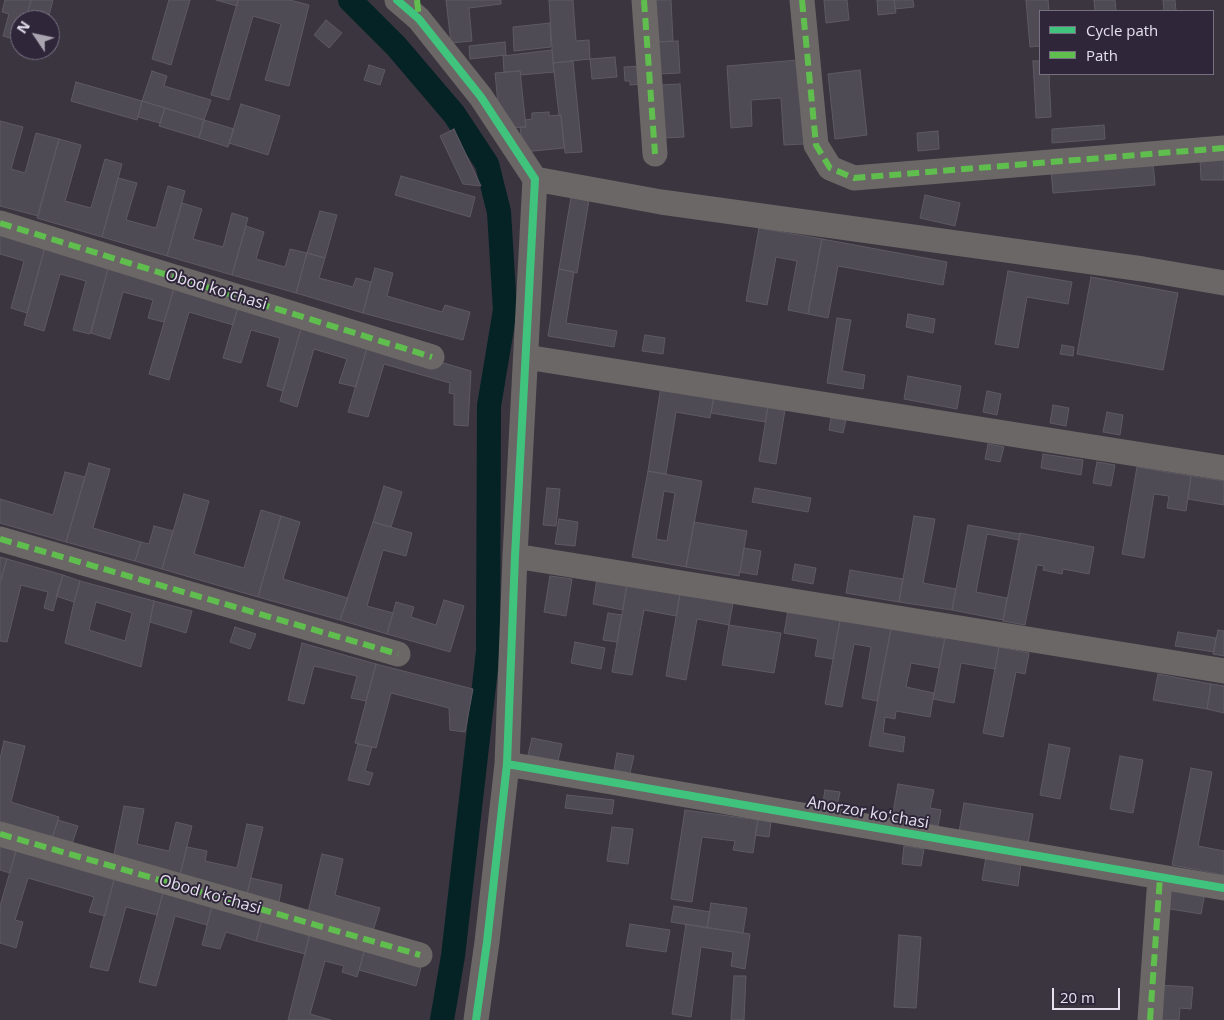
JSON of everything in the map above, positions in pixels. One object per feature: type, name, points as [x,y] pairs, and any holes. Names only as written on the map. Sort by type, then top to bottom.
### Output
[{"type":"street","points":[[397,0],[418,10],[481,97],[535,179],[515,556],[507,764],[476,1020]]},
{"type":"street","points":[[644,0],[655,154]]},
{"type":"street","points":[[802,0],[816,146],[830,168],[854,178],[1224,148]]},
{"type":"street","points":[[535,179],[661,202],[1143,269],[1224,283]]},
{"type":"street","name":"Obod koʻchasi","points":[[0,223],[432,357]]},
{"type":"street","points":[[526,357],[1224,468]]},
{"type":"street","points":[[0,539],[398,654]]},
{"type":"street","points":[[515,556],[1224,671]]},
{"type":"street","name":"Anorzor koʻchasi","points":[[507,764],[1224,888]]},
{"type":"street","name":"Obod koʻchasi","points":[[0,834],[420,955]]},
{"type":"street","points":[[1150,1020],[1160,877]]},
{"type":"building","points":[[5,0],[31,0],[28,10],[10,10],[10,38],[3,36],[9,14],[2,12]]},
{"type":"building","points":[[31,0],[53,0],[50,10],[28,10]]},
{"type":"building","points":[[169,0],[190,0],[171,65],[152,59]]},
{"type":"building","points":[[216,0],[238,0],[237,6]]},
{"type":"building","points":[[238,0],[290,0],[309,5],[289,86],[265,80],[281,24],[253,16],[229,100],[211,95]]},
{"type":"building","points":[[446,0],[501,0],[501,4],[469,8],[472,41],[451,43]]},
{"type":"building","points":[[549,0],[573,0],[576,41],[589,40],[590,59],[553,63]]},
{"type":"building","points":[[654,0],[671,0],[673,41],[657,42]]},
{"type":"building","points":[[824,0],[847,0],[849,20],[826,23]]},
{"type":"building","points":[[877,0],[894,0],[896,13],[878,15]]},
{"type":"building","points":[[894,0],[913,0],[914,7],[895,9]]},
{"type":"building","points":[[1026,0],[1048,0],[1049,10],[1039,10],[1039,46],[1030,47]]},
{"type":"building","points":[[1094,0],[1115,0],[1116,10],[1095,10]]},
{"type":"building","points":[[1163,0],[1175,0],[1176,10],[1164,10]]},
{"type":"building","points":[[326,20],[342,33],[329,48],[314,35]]},
{"type":"building","points":[[550,23],[551,47],[514,51],[513,27]]},
{"type":"building","points":[[678,41],[680,73],[659,74],[657,42]]},
{"type":"building","points":[[505,42],[506,55],[470,59],[469,46]]},
{"type":"building","points":[[552,50],[554,72],[521,75],[520,71],[504,72],[503,56]]},
{"type":"building","points":[[615,57],[617,77],[592,79],[590,59]]},
{"type":"building","points":[[798,60],[804,144],[784,145],[781,98],[751,100],[752,126],[731,128],[727,66]]},
{"type":"building","points":[[573,61],[582,152],[565,153],[553,63]]},
{"type":"building","points":[[1033,61],[1039,61],[1039,75],[1049,75],[1051,117],[1036,118]]},
{"type":"building","points":[[369,65],[385,70],[380,85],[364,80]]},
{"type":"building","points":[[641,66],[642,84],[630,85],[630,81],[625,81],[624,67]]},
{"type":"building","points":[[860,70],[867,135],[835,139],[828,74]]},
{"type":"building","points":[[152,71],[167,76],[164,86],[211,100],[204,120],[142,101]]},
{"type":"building","points":[[520,71],[526,127],[508,128],[499,114],[495,73]]},
{"type":"building","points":[[76,82],[142,101],[137,120],[71,101]]},
{"type":"building","points":[[680,84],[684,137],[663,138],[660,85]]},
{"type":"building","points":[[142,101],[165,108],[160,123],[138,117]]},
{"type":"building","points":[[241,104],[280,116],[268,155],[229,143]]},
{"type":"building","points":[[165,108],[204,120],[199,138],[159,126]]},
{"type":"building","points":[[549,112],[549,116],[561,115],[564,148],[523,152],[520,127],[526,127],[525,120],[532,119],[532,113]]},
{"type":"building","points":[[204,120],[234,129],[228,147],[199,138]]},
{"type":"building","points":[[0,121],[23,127],[11,169],[25,173],[36,133],[59,139],[38,216],[0,206]]},
{"type":"building","points":[[1104,125],[1105,139],[1052,143],[1052,129]]},
{"type":"building","points":[[454,129],[481,186],[463,184],[440,136]]},
{"type":"building","points":[[938,131],[939,149],[918,151],[917,133]]},
{"type":"building","points":[[59,139],[81,145],[65,201],[91,208],[105,159],[122,164],[102,237],[37,218]]},
{"type":"building","points":[[1224,157],[1224,180],[1201,180],[1200,158]]},
{"type":"building","points":[[1153,161],[1155,185],[1053,193],[1051,170]]},
{"type":"building","points":[[401,176],[475,197],[470,217],[395,195]]},
{"type":"building","points":[[118,178],[137,183],[126,220],[156,228],[168,186],[185,191],[167,256],[102,237]]},
{"type":"building","points":[[925,195],[960,203],[955,226],[920,218]]},
{"type":"building","points":[[571,197],[589,200],[577,273],[559,269]]},
{"type":"building","points":[[182,203],[202,209],[193,239],[223,247],[232,213],[248,218],[232,275],[167,256]]},
{"type":"building","points":[[320,211],[337,215],[325,258],[307,253]]},
{"type":"building","points":[[246,226],[264,232],[256,259],[285,267],[290,249],[307,253],[296,293],[232,275]]},
{"type":"building","points":[[759,228],[822,239],[808,314],[788,310],[797,261],[776,257],[767,305],[746,301]]},
{"type":"building","points":[[0,235],[45,247],[27,313],[11,308],[24,261],[0,254]]},
{"type":"building","points":[[822,239],[947,262],[943,285],[838,266],[828,318],[808,314]]},
{"type":"building","points":[[45,247],[109,265],[90,334],[73,330],[86,281],[60,274],[44,331],[24,325]]},
{"type":"building","points":[[307,253],[325,258],[319,278],[353,287],[356,278],[371,282],[363,313],[296,293]]},
{"type":"building","points":[[109,265],[175,285],[164,322],[148,318],[153,300],[123,292],[110,339],[91,333]]},
{"type":"building","points":[[375,268],[393,273],[387,296],[442,312],[445,305],[470,312],[463,340],[363,313]]},
{"type":"building","points":[[559,269],[574,272],[566,323],[617,331],[614,347],[548,336]]},
{"type":"building","points":[[1008,271],[1072,282],[1068,304],[1027,297],[1018,348],[995,344]]},
{"type":"building","points":[[1091,277],[1178,293],[1163,370],[1077,354]]},
{"type":"building","points":[[175,285],[239,303],[233,325],[189,312],[169,380],[149,374]]},
{"type":"building","points":[[239,303],[303,322],[283,391],[267,386],[280,338],[251,330],[241,363],[223,358]]},
{"type":"building","points":[[908,314],[935,319],[933,333],[906,327]]},
{"type":"building","points":[[837,318],[851,320],[842,371],[865,375],[863,389],[827,383]]},
{"type":"building","points":[[303,322],[369,341],[356,387],[339,383],[347,359],[314,349],[297,407],[280,401]]},
{"type":"building","points":[[645,335],[665,338],[663,354],[642,351]]},
{"type":"building","points":[[369,341],[471,371],[468,426],[454,425],[454,394],[449,393],[450,383],[384,364],[368,417],[348,412]]},
{"type":"building","points":[[1062,345],[1074,347],[1073,356],[1060,354]]},
{"type":"building","points":[[908,376],[961,386],[957,409],[904,399]]},
{"type":"building","points":[[661,386],[714,394],[710,418],[676,412],[666,474],[648,471]]},
{"type":"building","points":[[987,391],[1001,394],[997,415],[983,412]]},
{"type":"building","points":[[714,399],[768,407],[765,422],[711,413]]},
{"type":"building","points":[[1053,405],[1069,408],[1066,426],[1050,423]]},
{"type":"building","points":[[768,407],[785,410],[776,464],[759,461]]},
{"type":"building","points":[[1107,412],[1123,415],[1120,435],[1103,432]]},
{"type":"building","points":[[831,418],[846,420],[843,433],[829,430]]},
{"type":"building","points":[[988,444],[1004,447],[1000,462],[985,459]]},
{"type":"building","points":[[1043,454],[1083,460],[1081,475],[1041,468]]},
{"type":"building","points":[[1097,462],[1115,465],[1111,486],[1093,483]]},
{"type":"building","points":[[89,463],[110,469],[93,528],[141,542],[135,561],[66,542]]},
{"type":"building","points":[[1137,467],[1191,476],[1186,511],[1167,508],[1169,496],[1154,494],[1144,558],[1122,554]]},
{"type":"building","points":[[648,471],[702,481],[686,567],[632,557]],"holes":[[[664,491],[675,493],[667,541],[656,539]]]},
{"type":"building","points":[[65,472],[85,477],[66,542],[0,523],[0,499],[53,515]]},
{"type":"building","points":[[1191,476],[1224,481],[1224,505],[1188,499]]},
{"type":"building","points":[[384,486],[402,492],[391,527],[373,522]]},
{"type":"building","points":[[547,488],[560,489],[556,526],[543,525]]},
{"type":"building","points":[[755,488],[811,498],[808,512],[752,502]]},
{"type":"building","points":[[184,494],[209,501],[194,554],[244,568],[261,510],[281,516],[258,597],[162,569]]},
{"type":"building","points":[[281,516],[300,522],[283,579],[348,598],[340,620],[258,597]]},
{"type":"building","points":[[914,516],[935,519],[923,583],[956,589],[952,610],[899,602]]},
{"type":"building","points":[[559,519],[578,522],[575,546],[555,544]]},
{"type":"building","points":[[373,522],[412,533],[406,556],[383,550],[367,606],[393,613],[387,634],[340,620]]},
{"type":"building","points":[[694,522],[747,531],[739,576],[686,567]]},
{"type":"building","points":[[968,525],[1020,534],[1019,540],[987,534],[976,592],[1007,598],[1003,620],[952,610]]},
{"type":"building","points":[[154,526],[173,531],[162,569],[135,561],[141,542],[149,544]]},
{"type":"building","points":[[1020,533],[1094,547],[1089,574],[1063,569],[1062,574],[1043,570],[1044,566],[1037,565],[1025,625],[1003,621]]},
{"type":"building","points":[[744,548],[761,551],[757,575],[740,572]]},
{"type":"building","points":[[0,557],[7,559],[1,579],[0,579]]},
{"type":"building","points":[[7,559],[63,575],[53,611],[44,608],[48,592],[21,585],[7,642],[0,641],[0,583]]},
{"type":"building","points":[[795,564],[816,568],[813,584],[792,580]]},
{"type":"building","points":[[850,570],[903,579],[899,602],[846,593]]},
{"type":"building","points":[[63,575],[80,581],[74,602],[56,596]]},
{"type":"building","points":[[550,576],[572,579],[566,616],[544,612]]},
{"type":"building","points":[[597,579],[627,584],[623,610],[593,604]]},
{"type":"building","points":[[80,581],[154,601],[141,667],[65,643]],"holes":[[[96,602],[132,613],[125,641],[89,630]]]},
{"type":"building","points":[[627,584],[680,594],[676,616],[644,610],[632,675],[612,672]]},
{"type":"building","points":[[680,594],[733,603],[729,625],[697,619],[686,680],[666,676]]},
{"type":"building","points":[[444,600],[464,606],[450,652],[387,634],[396,602],[414,607],[411,617],[436,625]]},
{"type":"building","points":[[154,601],[192,611],[186,633],[150,622]]},
{"type":"building","points":[[788,611],[840,620],[833,659],[815,656],[818,639],[784,633]]},
{"type":"building","points":[[608,613],[622,615],[617,642],[603,640]]},
{"type":"building","points":[[840,620],[891,629],[877,701],[862,698],[871,647],[854,644],[842,707],[825,704]]},
{"type":"building","points":[[729,625],[781,633],[774,673],[722,665]]},
{"type":"building","points":[[235,627],[256,634],[250,649],[230,642]]},
{"type":"building","points":[[891,629],[945,639],[939,668],[911,663],[906,687],[934,693],[930,717],[896,711],[895,719],[885,717],[883,733],[905,737],[903,752],[869,746]]},
{"type":"building","points":[[1218,630],[1224,631],[1224,656],[1213,654]]},
{"type":"building","points":[[1178,632],[1216,638],[1214,652],[1175,646]]},
{"type":"building","points":[[945,637],[999,647],[995,669],[961,663],[954,703],[933,699]]},
{"type":"building","points":[[575,642],[605,648],[601,669],[571,663]]},
{"type":"building","points":[[302,643],[376,664],[366,701],[351,698],[357,676],[314,666],[304,704],[288,700]]},
{"type":"building","points":[[999,647],[1029,653],[1025,674],[1016,672],[1003,737],[983,733]]},
{"type":"building","points":[[376,664],[473,689],[465,732],[450,730],[449,708],[391,693],[376,748],[355,743]]},
{"type":"building","points":[[1158,674],[1211,684],[1207,709],[1153,700]]},
{"type":"building","points":[[1211,684],[1224,686],[1224,713],[1207,709]]},
{"type":"building","points":[[532,738],[562,744],[558,761],[528,755]]},
{"type":"building","points":[[4,741],[25,746],[11,802],[59,817],[52,838],[0,822],[0,759]]},
{"type":"building","points":[[358,744],[372,747],[365,771],[373,773],[369,785],[348,780]]},
{"type":"building","points":[[1049,744],[1070,748],[1060,799],[1040,795]]},
{"type":"building","points":[[617,753],[634,756],[630,773],[614,770]]},
{"type":"building","points":[[1120,756],[1143,760],[1133,813],[1110,809]]},
{"type":"building","points":[[1191,768],[1212,772],[1198,846],[1224,851],[1224,875],[1172,865]]},
{"type":"building","points":[[898,784],[934,790],[930,808],[941,810],[938,826],[892,818]]},
{"type":"building","points":[[825,790],[840,792],[836,812],[822,809]]},
{"type":"building","points":[[567,795],[614,800],[612,814],[565,808]]},
{"type":"building","points":[[964,803],[1033,814],[1028,844],[959,832]]},
{"type":"building","points":[[124,806],[144,809],[137,844],[169,851],[176,822],[192,826],[179,879],[113,859]]},
{"type":"building","points":[[685,810],[758,820],[753,853],[733,850],[735,841],[702,837],[692,902],[671,899]]},
{"type":"building","points":[[58,820],[78,826],[72,844],[52,838]]},
{"type":"building","points":[[758,820],[771,822],[769,837],[755,835]]},
{"type":"building","points":[[247,824],[263,827],[247,894],[179,879],[187,847],[207,851],[205,861],[237,868]]},
{"type":"building","points":[[612,827],[633,829],[628,864],[607,861]]},
{"type":"building","points":[[0,846],[16,851],[10,873],[0,870]]},
{"type":"building","points":[[904,846],[924,849],[921,866],[902,864]]},
{"type":"building","points":[[16,851],[114,880],[105,916],[89,912],[94,897],[28,878],[15,920],[23,922],[16,948],[0,943],[0,906]]},
{"type":"building","points":[[322,854],[343,859],[335,895],[380,908],[373,931],[308,912]]},
{"type":"building","points":[[986,857],[1021,863],[1018,886],[982,880]]},
{"type":"building","points":[[251,878],[282,885],[279,902],[247,894]]},
{"type":"building","points":[[114,880],[163,893],[157,915],[126,907],[108,971],[90,967]]},
{"type":"building","points":[[1168,887],[1205,893],[1201,914],[1164,908]]},
{"type":"building","points":[[163,893],[212,906],[207,925],[175,916],[156,986],[139,982]]},
{"type":"building","points":[[711,903],[747,908],[743,933],[707,928]]},
{"type":"building","points":[[212,906],[262,919],[256,941],[226,932],[220,949],[202,945]]},
{"type":"building","points":[[674,906],[710,912],[707,928],[671,922]]},
{"type":"building","points":[[262,919],[310,933],[305,954],[256,941]]},
{"type":"building","points":[[630,924],[670,930],[666,952],[626,946]]},
{"type":"building","points":[[686,924],[750,934],[745,969],[731,966],[733,952],[701,947],[691,1017],[672,1014]]},
{"type":"building","points":[[310,933],[365,948],[357,977],[342,972],[344,966],[325,961],[310,1014],[331,1020],[288,1020]]},
{"type":"building","points":[[899,935],[921,937],[916,1008],[894,1007]]},
{"type":"building","points":[[365,948],[422,964],[416,986],[359,970]]},
{"type":"building","points":[[734,976],[746,976],[744,1020],[731,1020]]},
{"type":"building","points":[[1158,985],[1193,987],[1191,1009],[1180,1008],[1179,1020],[1155,1020]]},
{"type":"waterway","points":[[350,0],[396,46],[454,114],[487,164],[499,212],[505,310],[489,406],[488,651],[453,956],[442,1020]]},
{"type":"marked path","points":[[417,0],[419,19]]},
{"type":"marked path","points":[[644,0],[655,154]]},
{"type":"marked path","points":[[802,0],[816,145],[830,168],[854,178],[1224,148]]},
{"type":"marked path","points":[[0,223],[432,357]]},
{"type":"marked path","points":[[0,539],[398,654]]},
{"type":"marked path","points":[[0,834],[420,955]]},
{"type":"marked path","points":[[1150,1020],[1160,877]]},
{"type":"cycle path","points":[[397,0],[419,19],[481,97],[535,179],[515,556],[507,764],[487,942],[476,1020]]},
{"type":"cycle path","points":[[507,764],[1224,888]]}]
